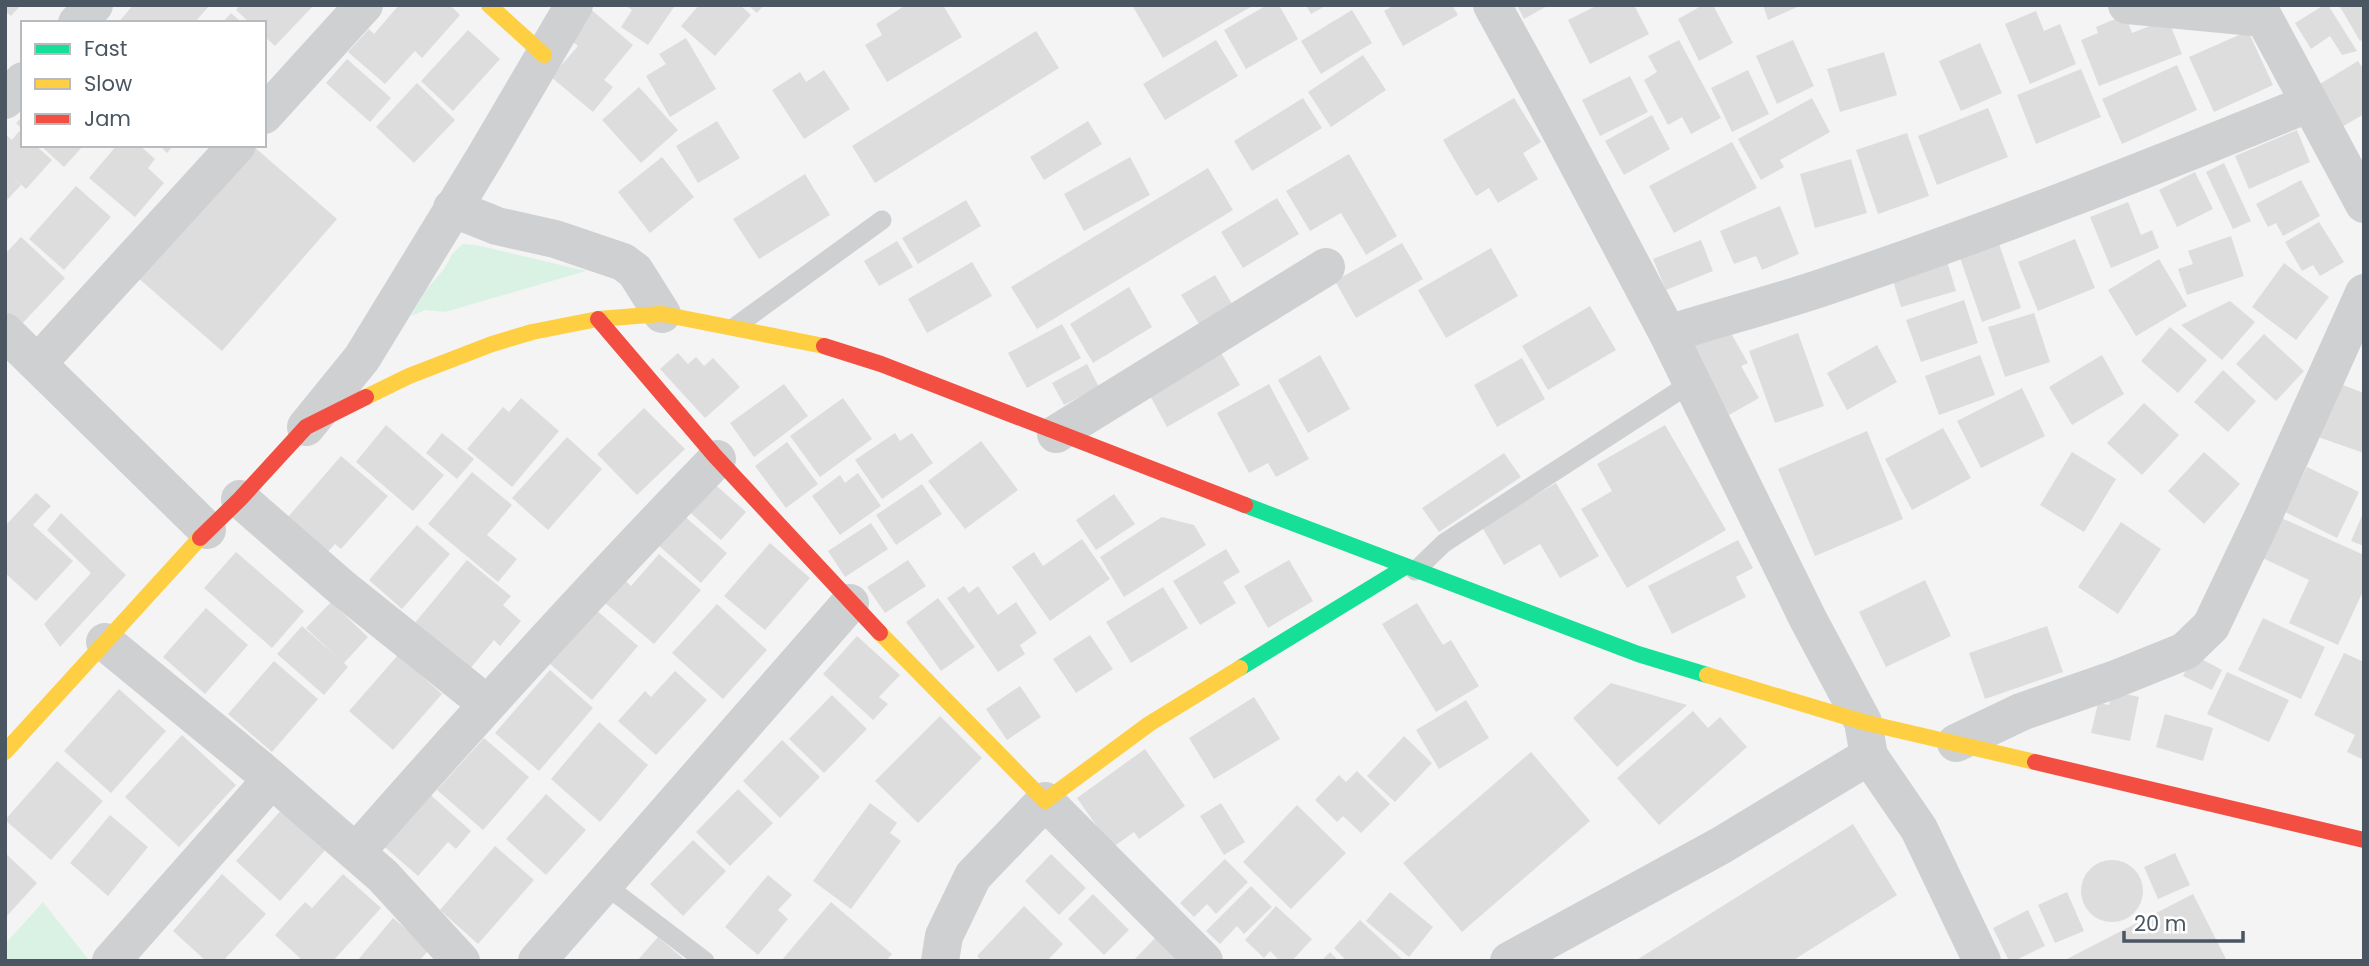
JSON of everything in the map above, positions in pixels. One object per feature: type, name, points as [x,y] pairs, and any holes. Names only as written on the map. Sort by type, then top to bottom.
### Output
[{"type":"street","points":[[79,21],[94,5]]},
{"type":"street","points":[[266,113],[364,5]]},
{"type":"street","points":[[489,5],[544,55]]},
{"type":"street","points":[[5,752],[306,427],[362,358],[574,5]]},
{"type":"street","points":[[1492,5],[1668,334],[1866,739],[1919,829],[1982,961]]},
{"type":"street","points":[[2127,5],[2261,12],[2364,204]]},
{"type":"street","points":[[5,100],[21,83]]},
{"type":"street","points":[[1668,334],[1818,289],[1955,242],[2128,177],[2309,103]]},
{"type":"street","points":[[38,363],[235,147]]},
{"type":"street","points":[[452,208],[497,226],[555,239],[623,262],[635,271],[662,314]]},
{"type":"street","points":[[1056,434],[1326,267]]},
{"type":"street","points":[[1956,743],[2021,712],[2185,651],[2211,626],[2364,293]]},
{"type":"street","points":[[306,427],[409,376],[492,344],[532,332],[598,319],[662,314],[815,343],[881,364],[1410,569],[1866,739],[1956,743],[2364,840]]},
{"type":"street","points":[[598,319],[634,358],[678,415],[850,603],[1204,961]]},
{"type":"street","points":[[5,332],[208,530]]},
{"type":"street","points":[[362,358],[366,371],[376,380],[409,376]]},
{"type":"street","points":[[356,852],[487,704],[717,458]]},
{"type":"street","points":[[240,499],[341,587],[487,704]]},
{"type":"street","points":[[940,961],[944,936],[973,876],[1045,801],[1149,724],[1410,569]]},
{"type":"street","points":[[537,961],[850,603]]},
{"type":"street","points":[[105,642],[383,876],[461,961]]},
{"type":"street","points":[[1509,961],[1720,846],[1866,739]]},
{"type":"street","points":[[133,953],[271,780]]},
{"type":"lane","points":[[735,327],[882,220]]},
{"type":"lane","points":[[1410,569],[1444,543],[1691,383]]},
{"type":"lane","points":[[604,884],[705,961]]},
{"type":"green space","points":[[463,244],[586,271],[445,312],[425,310],[411,316],[426,290],[444,269],[453,253]]},
{"type":"green space","points":[[43,902],[88,959],[86,961],[5,961],[5,944]]},
{"type":"building","points":[[5,5],[21,5],[11,16],[5,11]]},
{"type":"building","points":[[133,5],[210,5],[196,21],[120,21]]},
{"type":"building","points":[[240,5],[314,5],[275,46],[266,38],[266,21],[248,21],[236,10]]},
{"type":"building","points":[[399,5],[450,5],[460,15],[422,58],[415,51],[385,84],[348,52],[369,29],[374,34]]},
{"type":"building","points":[[625,5],[674,7],[648,45],[621,27],[632,10]]},
{"type":"building","points":[[699,5],[740,5],[751,15],[715,56],[681,26]]},
{"type":"building","points":[[748,5],[764,5],[757,13]]},
{"type":"building","points":[[906,5],[943,5],[962,37],[887,82],[865,45],[882,35],[876,24]]},
{"type":"building","points":[[1132,5],[1254,5],[1163,58]]},
{"type":"building","points":[[1267,5],[1279,5],[1298,39],[1246,69],[1224,30]]},
{"type":"building","points":[[1306,5],[1327,5],[1311,14]]},
{"type":"building","points":[[1395,5],[1452,5],[1458,15],[1403,46],[1384,11]]},
{"type":"building","points":[[1517,5],[1549,5],[1524,19]]},
{"type":"building","points":[[1598,5],[1634,5],[1649,34],[1590,64],[1568,20]]},
{"type":"building","points":[[1703,5],[1713,5],[1733,43],[1699,61],[1678,19]]},
{"type":"building","points":[[1763,5],[1802,5],[1768,20]]},
{"type":"building","points":[[2328,5],[2357,51],[2342,55],[2330,36],[2311,49],[2295,23]]},
{"type":"building","points":[[2339,5],[2364,5],[2364,39],[2360,41]]},
{"type":"building","points":[[588,7],[633,45],[604,80],[613,87],[593,112],[551,77],[578,46],[564,35]]},
{"type":"building","points":[[1352,10],[1372,43],[1321,74],[1301,41]]},
{"type":"building","points":[[2036,11],[2044,31],[2060,24],[2076,64],[2030,84],[2005,24]]},
{"type":"building","points":[[231,13],[240,21],[224,21]]},
{"type":"building","points":[[2125,15],[2132,33],[2168,19],[2182,54],[2099,86],[2081,40],[2098,33],[2096,27]]},
{"type":"building","points":[[468,30],[500,59],[453,111],[421,81]]},
{"type":"building","points":[[1036,31],[1059,68],[875,183],[852,146]]},
{"type":"building","points":[[2248,31],[2273,85],[2214,112],[2189,57]]},
{"type":"building","points":[[686,38],[716,89],[670,117],[646,76],[666,64],[659,54]]},
{"type":"building","points":[[1216,40],[1238,76],[1165,120],[1143,84]]},
{"type":"building","points":[[1679,40],[1721,118],[1691,134],[1682,117],[1668,125],[1644,80],[1657,72],[1648,56]]},
{"type":"building","points":[[1793,40],[1814,86],[1777,104],[1756,56]]},
{"type":"building","points":[[1980,43],[2002,93],[1961,111],[1939,61]]},
{"type":"building","points":[[1884,52],[1897,95],[1840,112],[1827,69]]},
{"type":"building","points":[[1363,55],[1386,90],[1331,127],[1308,92]]},
{"type":"building","points":[[347,59],[391,98],[370,122],[326,83]]},
{"type":"building","points":[[2358,61],[2364,70],[2364,114],[2342,127],[2318,85]]},
{"type":"building","points":[[2177,65],[2197,110],[2122,144],[2102,99]]},
{"type":"building","points":[[2081,69],[2101,117],[2036,144],[2017,95]]},
{"type":"building","points":[[824,70],[850,109],[804,139],[772,90],[800,72],[806,82]]},
{"type":"building","points":[[1748,70],[1769,114],[1732,132],[1711,88]]},
{"type":"building","points":[[1630,76],[1648,112],[1600,136],[1582,100]]},
{"type":"building","points":[[417,83],[455,120],[414,163],[376,127]]},
{"type":"building","points":[[639,87],[678,130],[641,163],[602,120]]},
{"type":"building","points":[[1303,98],[1322,128],[1252,171],[1234,141]]},
{"type":"building","points":[[1514,98],[1541,142],[1523,153],[1538,179],[1498,203],[1489,188],[1476,196],[1443,140]]},
{"type":"building","points":[[1812,98],[1830,132],[1780,160],[1784,167],[1761,180],[1738,139]]},
{"type":"building","points":[[1988,108],[2008,157],[1937,185],[1918,136]]},
{"type":"building","points":[[1652,115],[1670,149],[1624,175],[1605,141]]},
{"type":"building","points":[[717,121],[740,158],[698,183],[676,146]]},
{"type":"building","points":[[1088,121],[1102,144],[1044,180],[1030,157]]},
{"type":"building","points":[[2297,130],[2310,162],[2249,189],[2235,156]]},
{"type":"building","points":[[19,131],[21,147],[37,147],[52,160],[26,189],[8,173],[21,185],[5,202],[5,134],[12,140]]},
{"type":"building","points":[[1907,133],[1929,196],[1878,214],[1856,150]]},
{"type":"building","points":[[1732,142],[1757,188],[1674,233],[1649,186]]},
{"type":"building","points":[[42,147],[82,147],[64,167]]},
{"type":"building","points":[[115,147],[141,147],[155,159],[148,168],[164,183],[135,217],[89,178]]},
{"type":"building","points":[[161,147],[172,147],[167,153]]},
{"type":"building","points":[[250,147],[254,147],[337,219],[222,351],[137,277]]},
{"type":"building","points":[[1349,154],[1397,236],[1366,255],[1341,213],[1310,231],[1286,191]]},
{"type":"building","points":[[662,157],[694,197],[650,233],[618,192]]},
{"type":"building","points":[[1130,157],[1150,195],[1084,231],[1064,194]]},
{"type":"building","points":[[1851,159],[1867,213],[1815,228],[1800,174]]},
{"type":"building","points":[[2224,163],[2251,221],[2233,229],[2206,172]]},
{"type":"building","points":[[1208,168],[1233,210],[1037,329],[1011,287]]},
{"type":"building","points":[[2195,172],[2213,209],[2177,227],[2159,190]]},
{"type":"building","points":[[805,174],[830,215],[759,259],[733,219]]},
{"type":"building","points":[[2301,180],[2320,216],[2283,236],[2276,223],[2268,227],[2256,204]]},
{"type":"building","points":[[76,186],[111,217],[64,270],[29,239]]},
{"type":"building","points":[[1277,198],[1299,234],[1243,268],[1221,232]]},
{"type":"building","points":[[966,200],[981,226],[918,264],[902,238]]},
{"type":"building","points":[[2128,202],[2141,235],[2152,230],[2159,248],[2111,268],[2090,217]]},
{"type":"building","points":[[1780,206],[1799,254],[1762,270],[1756,256],[1734,264],[1720,231]]},
{"type":"building","points":[[2319,222],[2344,262],[2320,276],[2313,265],[2302,271],[2285,242]]},
{"type":"building","points":[[2231,236],[2244,276],[2187,295],[2178,269],[2193,264],[2188,251]]},
{"type":"building","points":[[21,237],[65,278],[19,327],[5,314],[5,254]]},
{"type":"building","points":[[2075,239],[2095,288],[2038,311],[2018,262]]},
{"type":"building","points":[[1701,240],[1713,271],[1666,290],[1653,259]]},
{"type":"building","points":[[897,241],[913,267],[879,286],[864,261]]},
{"type":"building","points":[[1998,241],[2021,308],[1982,322],[1959,255]]},
{"type":"building","points":[[1402,243],[1423,279],[1356,318],[1335,281]]},
{"type":"building","points":[[1491,248],[1518,296],[1446,338],[1418,290]]},
{"type":"building","points":[[1946,258],[1956,291],[1901,307],[1891,274]]},
{"type":"building","points":[[2159,259],[2187,306],[2136,336],[2108,290]]},
{"type":"building","points":[[972,262],[992,296],[927,333],[908,299]]},
{"type":"building","points":[[2284,263],[2329,297],[2296,340],[2252,307]]},
{"type":"building","points":[[1215,275],[1235,309],[1202,329],[1181,295]]},
{"type":"building","points":[[1129,287],[1152,327],[1093,363],[1070,324]]},
{"type":"building","points":[[1964,300],[1978,343],[1921,362],[1906,320]]},
{"type":"building","points":[[2230,301],[2255,322],[2222,360],[2181,325]]},
{"type":"building","points":[[1590,306],[1616,350],[1548,390],[1522,346]]},
{"type":"building","points":[[2034,313],[2050,362],[2005,377],[1988,327]]},
{"type":"building","points":[[1724,321],[1748,363],[1741,366],[1759,398],[1729,415],[1688,341]]},
{"type":"building","points":[[1062,324],[1081,358],[1027,388],[1008,353]]},
{"type":"building","points":[[2170,327],[2207,360],[2178,393],[2141,361]]},
{"type":"building","points":[[1798,333],[1824,406],[1775,423],[1749,351]]},
{"type":"building","points":[[2264,334],[2304,371],[2276,401],[2236,364]]},
{"type":"building","points":[[1877,345],[1897,382],[1847,410],[1827,373]]},
{"type":"building","points":[[1220,351],[1240,385],[1167,427],[1148,392]]},
{"type":"building","points":[[678,353],[688,364],[696,357],[704,366],[713,358],[740,387],[705,418],[660,369]]},
{"type":"building","points":[[1320,355],[1350,409],[1308,433],[1278,380]]},
{"type":"building","points":[[1980,355],[1995,395],[1939,415],[1925,376]]},
{"type":"building","points":[[2102,355],[2124,394],[2072,425],[2049,387]]},
{"type":"building","points":[[1522,358],[1545,399],[1497,427],[1474,385]]},
{"type":"building","points":[[1087,364],[1099,387],[1064,405],[1052,383]]},
{"type":"building","points":[[2223,370],[2256,401],[2228,432],[2194,402]]},
{"type":"building","points":[[2338,383],[2364,393],[2364,453],[2318,437]]},
{"type":"building","points":[[784,384],[808,416],[754,457],[730,423]]},
{"type":"building","points":[[1269,384],[1309,459],[1276,477],[1268,463],[1249,473],[1217,413]]},
{"type":"building","points":[[2022,388],[2045,436],[1981,468],[1957,421]]},
{"type":"building","points":[[521,398],[559,431],[512,487],[467,449],[503,407],[509,412]]},
{"type":"building","points":[[843,398],[872,439],[820,477],[790,436]]},
{"type":"building","points":[[2144,403],[2179,435],[2142,475],[2107,443]]},
{"type":"building","points":[[644,408],[685,449],[637,495],[597,454]]},
{"type":"building","points":[[386,425],[444,475],[413,511],[356,462]]},
{"type":"building","points":[[1665,425],[1726,530],[1627,588],[1581,509],[1612,491],[1597,464]]},
{"type":"building","points":[[1943,428],[1971,478],[1912,510],[1885,459]]},
{"type":"building","points":[[1867,431],[1903,519],[1815,556],[1778,469]]},
{"type":"building","points":[[442,433],[474,459],[457,479],[426,453]]},
{"type":"building","points":[[895,433],[900,441],[912,433],[933,463],[882,499],[855,460]]},
{"type":"building","points":[[567,437],[602,469],[548,530],[512,498]]},
{"type":"building","points":[[981,441],[1018,490],[965,529],[928,481]]},
{"type":"building","points":[[787,442],[818,484],[786,508],[755,466]]},
{"type":"building","points":[[2072,452],[2116,479],[2084,532],[2040,505]]},
{"type":"building","points":[[2204,452],[2240,484],[2204,524],[2168,491]]},
{"type":"building","points":[[1504,453],[1521,477],[1439,532],[1422,508]]},
{"type":"building","points":[[341,456],[388,496],[341,549],[335,544],[322,558],[282,524]]},
{"type":"building","points":[[2307,467],[2359,492],[2337,538],[2285,512]]},
{"type":"building","points":[[472,472],[512,505],[487,535],[517,559],[498,582],[428,524]]},
{"type":"building","points":[[858,473],[881,506],[840,535],[812,496],[840,475],[845,483]]},
{"type":"building","points":[[710,480],[746,512],[721,540],[685,508]]},
{"type":"building","points":[[1556,483],[1599,556],[1560,578],[1540,544],[1504,565],[1482,527]]},
{"type":"building","points":[[922,484],[942,514],[896,545],[876,515]]},
{"type":"building","points":[[36,493],[51,506],[33,525],[73,561],[36,601],[5,573],[5,526]]},
{"type":"building","points":[[1114,494],[1135,524],[1096,550],[1076,520]]},
{"type":"building","points":[[2364,511],[2364,546],[2351,541]]},
{"type":"building","points":[[61,513],[126,575],[60,647],[44,624],[91,573],[47,530]]},
{"type":"building","points":[[683,515],[727,553],[701,583],[657,544]]},
{"type":"building","points":[[2277,516],[2364,555],[2364,589],[2338,645],[2289,623],[2309,580],[2258,556]]},
{"type":"building","points":[[1162,517],[1194,525],[1206,545],[1124,597],[1100,557]]},
{"type":"building","points":[[2121,522],[2161,549],[2118,614],[2078,587]]},
{"type":"building","points":[[871,523],[888,549],[845,577],[828,551]]},
{"type":"building","points":[[417,525],[450,554],[402,609],[369,580]]},
{"type":"building","points":[[1082,539],[1110,579],[1050,621],[1012,567],[1034,552],[1043,566]]},
{"type":"building","points":[[1738,540],[1753,568],[1736,577],[1746,597],[1672,634],[1648,586]]},
{"type":"building","points":[[770,543],[810,578],[765,630],[724,596]]},
{"type":"building","points":[[1226,549],[1240,572],[1223,582],[1236,603],[1200,625],[1173,581]]},
{"type":"building","points":[[236,552],[304,611],[272,648],[204,588]]},
{"type":"building","points":[[659,554],[701,590],[654,644],[604,602],[624,579],[631,586]]},
{"type":"building","points":[[467,560],[511,596],[503,605],[521,621],[500,646],[494,640],[464,676],[409,630]]},
{"type":"building","points":[[908,560],[926,586],[885,613],[867,587]]},
{"type":"building","points":[[1289,560],[1313,601],[1268,628],[1244,586]]},
{"type":"building","points":[[1925,580],[1951,636],[1886,667],[1859,612]]},
{"type":"building","points":[[964,586],[969,593],[978,586],[998,615],[1016,602],[1037,633],[1020,645],[1025,654],[998,672],[947,598]]},
{"type":"building","points":[[1163,587],[1188,628],[1131,663],[1106,622]]},
{"type":"building","points":[[938,598],[975,647],[941,671],[906,622]]},
{"type":"building","points":[[331,602],[368,637],[344,663],[348,667],[324,695],[277,654],[302,626],[337,657],[306,628]]},
{"type":"building","points":[[1417,603],[1443,645],[1451,640],[1479,686],[1436,712],[1382,624]]},
{"type":"building","points":[[717,604],[767,650],[723,699],[672,653]]},
{"type":"building","points":[[206,608],[248,645],[205,694],[163,657]]},
{"type":"building","points":[[595,609],[638,646],[592,700],[549,663]]},
{"type":"building","points":[[2263,618],[2325,647],[2301,699],[2238,670]]},
{"type":"building","points":[[2047,626],[2063,672],[1985,699],[1969,653]]},
{"type":"building","points":[[1090,635],[1113,669],[1076,693],[1053,659]]},
{"type":"building","points":[[857,636],[900,675],[879,697],[888,704],[873,720],[823,674]]},
{"type":"building","points":[[2344,653],[2364,662],[2364,760],[2347,752],[2355,735],[2314,715]]},
{"type":"building","points":[[398,655],[442,694],[393,750],[349,711]]},
{"type":"building","points":[[2194,655],[2222,670],[2212,690],[2183,676]]},
{"type":"building","points":[[274,661],[318,699],[272,752],[228,714]]},
{"type":"building","points":[[550,670],[593,708],[539,771],[495,733]]},
{"type":"building","points":[[675,671],[707,700],[656,755],[618,721],[645,691],[651,697]]},
{"type":"building","points":[[2227,672],[2289,700],[2269,742],[2207,714]]},
{"type":"building","points":[[1611,683],[1687,705],[1617,767],[1573,718]]},
{"type":"building","points":[[1020,686],[1041,717],[1007,740],[986,709]]},
{"type":"building","points":[[119,689],[166,731],[111,793],[64,751]]},
{"type":"building","points":[[2112,691],[2139,697],[2130,741],[2091,733],[2098,703],[2109,705]]},
{"type":"building","points":[[832,695],[867,729],[824,773],[789,739]]},
{"type":"building","points":[[1254,697],[1280,739],[1214,779],[1189,738]]},
{"type":"building","points":[[1466,700],[1489,738],[1439,769],[1416,730]]},
{"type":"building","points":[[1693,711],[1708,728],[1720,717],[1747,747],[1659,825],[1617,778]]},
{"type":"building","points":[[2165,714],[2213,728],[2203,761],[2156,747]]},
{"type":"building","points":[[940,716],[982,758],[918,823],[875,781]]},
{"type":"building","points":[[599,722],[648,765],[600,822],[551,779]]},
{"type":"building","points":[[182,735],[236,785],[179,847],[125,797]]},
{"type":"building","points":[[1404,736],[1432,763],[1395,802],[1367,776]]},
{"type":"building","points":[[484,738],[529,777],[483,830],[437,790]]},
{"type":"building","points":[[782,740],[820,777],[780,818],[743,781]]},
{"type":"building","points":[[1145,749],[1185,806],[1139,839],[1134,832],[1112,848],[1077,798]]},
{"type":"building","points":[[1531,752],[1590,821],[1462,932],[1403,863]]},
{"type":"building","points":[[57,761],[103,801],[51,860],[5,820]]},
{"type":"building","points":[[1357,771],[1390,804],[1361,833],[1343,816],[1337,822],[1315,800],[1339,775],[1346,782]]},
{"type":"building","points":[[738,789],[773,823],[730,866],[696,832]]},
{"type":"building","points":[[425,790],[471,831],[456,849],[448,842],[418,876],[379,842]]},
{"type":"building","points":[[546,794],[586,830],[546,875],[506,839]]},
{"type":"building","points":[[870,803],[897,823],[890,833],[901,841],[851,909],[813,881]]},
{"type":"building","points":[[1221,803],[1245,842],[1224,855],[1200,816]]},
{"type":"building","points":[[1297,805],[1346,853],[1291,909],[1243,862]]},
{"type":"building","points":[[282,809],[327,848],[280,901],[236,861]]},
{"type":"building","points":[[110,815],[148,847],[108,896],[70,863]]},
{"type":"building","points":[[1853,824],[1897,895],[1792,961],[1635,961]]},
{"type":"building","points":[[693,840],[726,871],[683,916],[650,884]]},
{"type":"building","points":[[495,846],[534,880],[478,944],[440,910]]},
{"type":"building","points":[[5,853],[37,883],[5,918]]},
{"type":"building","points":[[2175,853],[2190,885],[2158,899],[2144,867]]},
{"type":"building","points":[[1051,854],[1086,888],[1059,915],[1025,881]]},
{"type":"building","points":[[1225,859],[1248,882],[1216,914],[1207,904],[1194,917],[1180,903]]},
{"type":"building","points":[[2106,860],[2118,860],[2134,869],[2141,879],[2141,903],[2134,913],[2118,922],[2106,922],[2095,917],[2086,908],[2081,897],[2081,885],[2086,874],[2095,865]]},
{"type":"building","points":[[222,874],[266,914],[223,961],[206,961],[173,931]]},
{"type":"building","points":[[343,874],[381,908],[333,961],[303,961],[275,935],[305,902],[312,908]]},
{"type":"building","points":[[768,875],[792,895],[778,910],[788,919],[758,955],[725,927]]},
{"type":"building","points":[[1251,886],[1272,907],[1244,934],[1237,926],[1220,944],[1206,931]]},
{"type":"building","points":[[1390,892],[1433,927],[1409,957],[1366,921]]},
{"type":"building","points":[[2067,892],[2084,931],[2055,943],[2038,905]]},
{"type":"building","points":[[1093,894],[1129,930],[1104,955],[1068,919]]},
{"type":"building","points":[[2193,894],[2227,961],[2063,961]]},
{"type":"building","points":[[831,902],[892,954],[886,961],[781,961]]},
{"type":"building","points":[[1024,906],[1063,944],[1047,961],[982,961],[977,956]]},
{"type":"building","points":[[1276,906],[1312,939],[1292,961],[1280,961],[1270,951],[1264,958],[1245,940]]},
{"type":"building","points":[[2028,910],[2045,946],[2009,961],[1993,928]]},
{"type":"building","points":[[393,918],[430,949],[419,961],[357,961]]},
{"type":"building","points":[[1360,920],[1402,959],[1347,961],[1334,948]]},
{"type":"building","points":[[1158,935],[1185,961],[1133,961]]},
{"type":"building","points":[[658,937],[686,961],[637,961]]},
{"type":"building","points":[[1330,952],[1339,961],[1321,961]]},
{"type":"traffic: fast","points":[[1245,505],[1638,654],[1707,675]]},
{"type":"traffic: fast","points":[[1240,668],[1405,567]]},
{"type":"traffic: slow","points":[[489,5],[544,55]]},
{"type":"traffic: slow","points":[[366,397],[409,376],[492,344],[532,332],[598,319],[662,314],[824,346]]},
{"type":"traffic: slow","points":[[5,752],[200,538]]},
{"type":"traffic: slow","points":[[880,633],[1045,801],[1149,724],[1240,668]]},
{"type":"traffic: slow","points":[[1707,675],[1863,722],[2035,762]]},
{"type":"traffic: jam","points":[[598,319],[715,456],[880,633]]},
{"type":"traffic: jam","points":[[824,346],[881,364],[1245,505]]},
{"type":"traffic: jam","points":[[200,538],[306,427],[366,397]]},
{"type":"traffic: jam","points":[[2035,762],[2364,840]]}]
